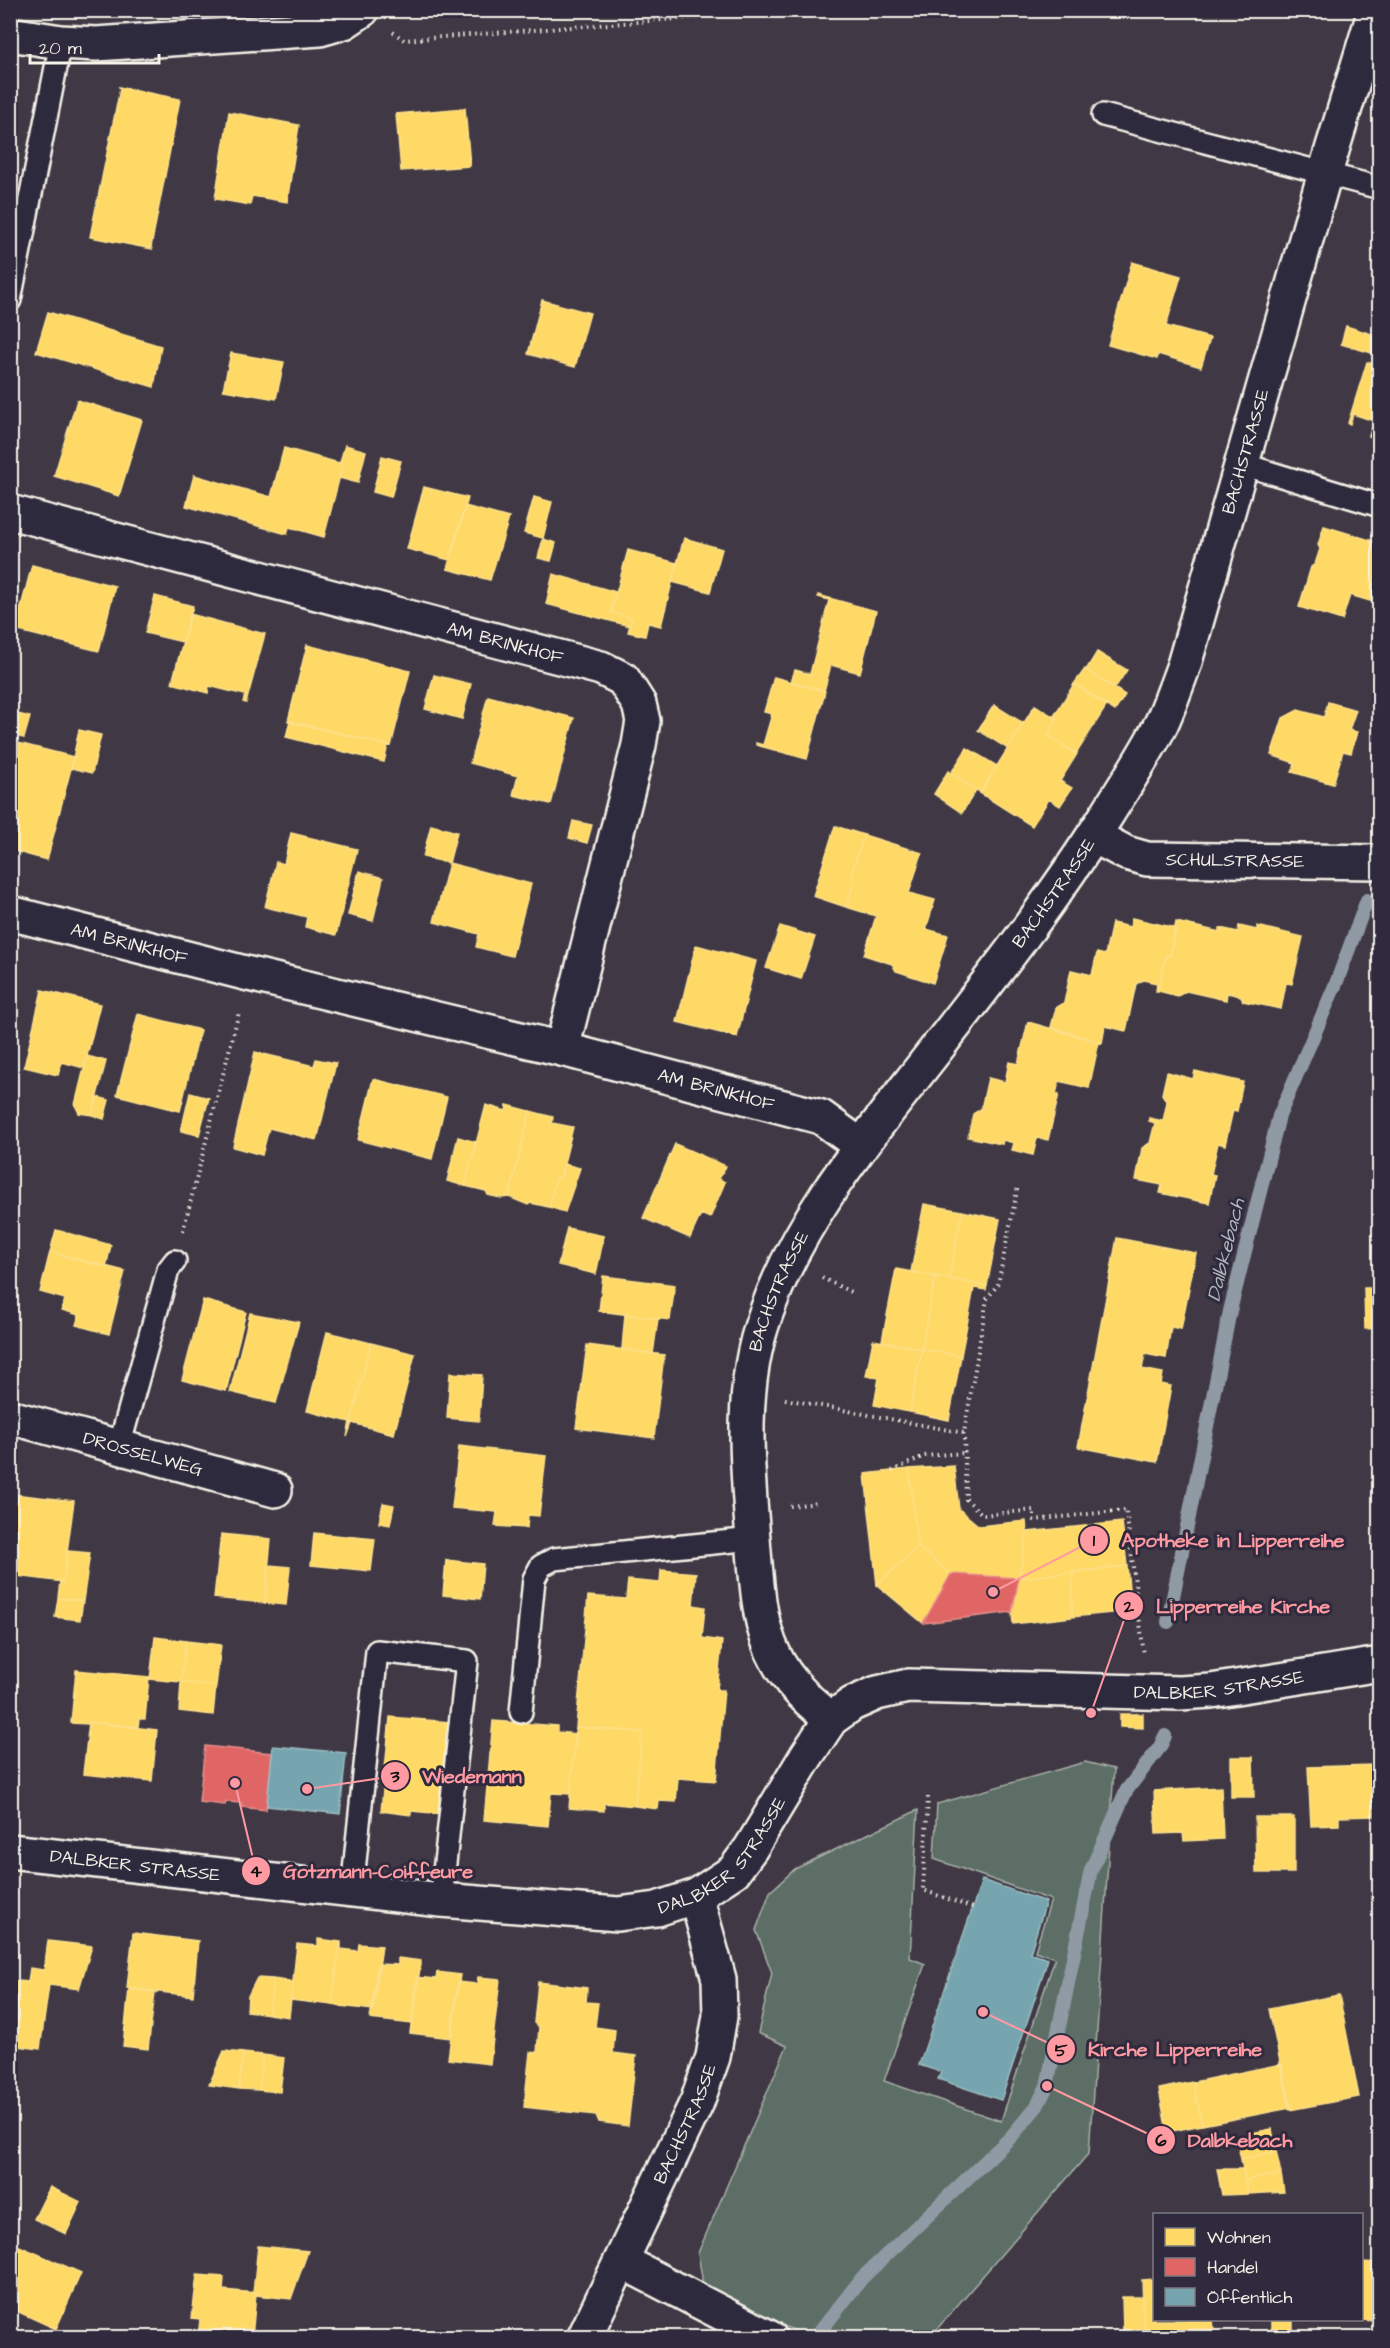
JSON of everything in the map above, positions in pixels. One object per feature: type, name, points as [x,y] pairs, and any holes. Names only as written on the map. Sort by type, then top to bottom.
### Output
[{"type":"street","name":"BACHSTRASSE","points":[[831,1719],[810,1704],[782,1672],[772,1654],[764,1631],[758,1596],[746,1428],[753,1363],[764,1317],[787,1262],[819,1203],[1025,936],[1094,836],[1133,774],[1162,721],[1184,665],[1325,173],[1376,12]]},
{"type":"street","points":[[10,34],[61,42],[96,44],[320,29],[344,22],[375,19]]},
{"type":"street","name":"AM BRINKHOF","points":[[10,512],[601,668],[623,679],[639,704],[643,721],[639,745],[562,1049]]},
{"type":"street","name":"SCHULSTRASSE","points":[[1094,836],[1126,853],[1147,859],[1380,862]]},
{"type":"street","name":"AM BRINKHOF","points":[[10,913],[249,974],[562,1049],[820,1117],[861,1146]]},
{"type":"street","name":"DROSSELWEG","points":[[10,1417],[275,1490]]},
{"type":"street","name":"DALBKER STRASSE","points":[[10,1851],[441,1900],[618,1914],[657,1910],[696,1896],[734,1871],[752,1848],[831,1719],[852,1704],[877,1693],[908,1686],[1211,1691],[1380,1664]]},
{"type":"street","name":"BACHSTRASSE","points":[[584,2337],[697,2102],[713,2057],[720,2016],[720,1979],[696,1896]]},
{"type":"street","points":[[621,2261],[770,2337]]},
{"type":"lane","points":[[10,300],[61,42]]},
{"type":"lane","points":[[1103,115],[1380,188]]},
{"type":"lane","points":[[1242,464],[1380,506]]},
{"type":"lane","points":[[119,1447],[168,1270],[176,1261]]},
{"type":"lane","points":[[521,1712],[534,1579],[541,1566],[554,1559],[753,1539]]},
{"type":"lane","points":[[352,1890],[377,1651],[467,1661],[441,1900]]},
{"type":"path","points":[[375,19],[404,40],[790,10]]},
{"type":"path","points":[[176,1261],[249,974]]},
{"type":"path","points":[[1018,1186],[998,1284],[987,1299],[964,1433],[966,1499],[983,1515],[1034,1510],[1034,1520],[1126,1510],[1144,1657]]},
{"type":"path","points":[[820,1405],[964,1433]]},
{"type":"path","points":[[892,1471],[924,1456],[965,1453]]},
{"type":"path","points":[[928,1797],[923,1890],[973,1908]]},
{"type":"green space","points":[[1085,1762],[1114,1769],[1089,2153],[930,2337],[810,2337],[703,2284],[698,2253],[787,2046],[758,2033],[772,1973],[756,1930],[770,1892],[795,1869],[918,1810],[910,1958],[925,1964],[884,2081],[1001,2121],[1055,1958],[1035,1951],[1051,1900],[934,1859],[937,1804]]},
{"type":"building: Wohnen","points":[[119,87],[180,99],[152,249],[90,237]]},
{"type":"building: Wohnen","points":[[465,108],[470,166],[401,171],[396,114]]},
{"type":"building: Wohnen","points":[[229,112],[299,125],[287,202],[252,196],[250,205],[215,199]]},
{"type":"building: Wohnen","points":[[1132,262],[1181,276],[1166,326],[1210,338],[1201,367],[1158,354],[1157,359],[1108,345]]},
{"type":"building: Wohnen","points":[[542,300],[590,313],[575,367],[528,354]]},
{"type":"building: Wohnen","points":[[48,312],[161,346],[154,387],[36,352]]},
{"type":"building: Wohnen","points":[[1346,326],[1378,336],[1372,353],[1341,344]]},
{"type":"building: Wohnen","points":[[1378,336],[1380,336],[1380,355],[1372,353]]},
{"type":"building: Wohnen","points":[[231,353],[284,362],[276,399],[223,390]]},
{"type":"building: Wohnen","points":[[1367,362],[1380,366],[1380,440],[1369,436],[1374,421],[1353,414],[1350,424],[1348,423]]},
{"type":"building: Wohnen","points":[[77,400],[142,420],[119,496],[54,476]]},
{"type":"building: Wohnen","points":[[345,445],[366,451],[358,483],[339,478],[343,464],[340,462]]},
{"type":"building: Wohnen","points":[[284,448],[343,464],[324,537],[289,527],[287,534],[186,506],[194,475],[271,497]]},
{"type":"building: Wohnen","points":[[382,456],[401,461],[391,497],[373,492]]},
{"type":"building: Wohnen","points":[[424,487],[468,498],[450,560],[407,549]]},
{"type":"building: Wohnen","points":[[534,497],[552,502],[543,538],[524,533]]},
{"type":"building: Wohnen","points":[[465,506],[509,518],[490,580],[447,569]]},
{"type":"building: Wohnen","points":[[1324,526],[1380,543],[1380,604],[1350,595],[1342,620],[1299,607],[1311,567],[1315,564],[1320,549],[1318,545]]},
{"type":"building: Wohnen","points":[[684,538],[722,549],[710,592],[672,582]]},
{"type":"building: Wohnen","points":[[543,539],[556,543],[551,561],[538,558]]},
{"type":"building: Wohnen","points":[[628,550],[677,563],[661,626],[648,623],[645,636],[628,632],[632,618],[611,612]]},
{"type":"building: Wohnen","points":[[32,565],[115,586],[99,651],[15,630]]},
{"type":"building: Wohnen","points":[[553,574],[616,592],[611,612],[632,618],[630,626],[546,604]]},
{"type":"building: Wohnen","points":[[818,595],[876,611],[860,673],[831,665],[824,691],[791,682],[795,670],[810,674],[829,600],[818,597]]},
{"type":"building: Wohnen","points":[[155,596],[193,606],[183,642],[145,633]]},
{"type":"building: Wohnen","points":[[190,614],[265,634],[246,703],[243,702],[245,695],[209,686],[208,693],[172,683]]},
{"type":"building: Wohnen","points":[[307,645],[410,671],[391,746],[288,721]]},
{"type":"building: Wohnen","points":[[1097,652],[1127,670],[1115,688],[1086,670]]},
{"type":"building: Wohnen","points":[[1085,669],[1125,695],[1115,711],[1074,684]]},
{"type":"building: Wohnen","points":[[434,675],[471,684],[462,719],[425,709]]},
{"type":"building: Wohnen","points":[[774,677],[825,691],[807,759],[756,745],[756,743],[763,745],[772,714],[764,712]]},
{"type":"building: Wohnen","points":[[1074,684],[1107,705],[1076,754],[1047,735],[1057,719],[1054,716]]},
{"type":"building: Wohnen","points":[[488,696],[574,718],[551,804],[513,795],[518,776],[470,763]]},
{"type":"building: Wohnen","points":[[1328,702],[1356,710],[1349,730],[1357,732],[1351,753],[1343,751],[1333,784],[1292,772],[1295,763],[1271,755],[1283,718],[1298,710],[1324,717]]},
{"type":"building: Wohnen","points":[[994,705],[1023,723],[1008,749],[978,730]]},
{"type":"building: Wohnen","points":[[1035,705],[1057,719],[1047,735],[1077,754],[1060,781],[1072,788],[1060,806],[1049,799],[1032,826],[980,793]]},
{"type":"building: Wohnen","points":[[10,712],[30,717],[24,738],[10,735]]},
{"type":"building: Wohnen","points":[[290,721],[388,745],[384,762],[286,737]]},
{"type":"building: Wohnen","points":[[79,730],[101,735],[92,773],[71,768]]},
{"type":"building: Wohnen","points":[[10,741],[74,757],[47,860],[10,850]]},
{"type":"building: Wohnen","points":[[967,748],[997,766],[981,793],[951,773]]},
{"type":"building: Wohnen","points":[[948,771],[976,790],[962,813],[934,794]]},
{"type":"building: Wohnen","points":[[573,821],[592,825],[587,843],[569,838]]},
{"type":"building: Wohnen","points":[[431,825],[457,832],[449,863],[423,857]]},
{"type":"building: Wohnen","points":[[835,826],[864,835],[852,872],[855,879],[846,907],[813,896]]},
{"type":"building: Wohnen","points":[[291,833],[357,849],[336,935],[305,927],[307,917],[265,907],[276,862],[284,864]]},
{"type":"building: Wohnen","points":[[864,835],[922,853],[909,893],[935,900],[926,929],[948,935],[933,983],[896,971],[892,964],[864,955],[876,916],[846,907],[855,879],[852,872]]},
{"type":"building: Wohnen","points":[[449,863],[531,884],[512,956],[476,947],[479,934],[434,922]]},
{"type":"building: Wohnen","points":[[359,871],[383,878],[373,921],[348,915]]},
{"type":"building: Wohnen","points":[[1132,918],[1176,928],[1170,956],[1166,955],[1158,991],[1156,991],[1157,983],[1143,980],[1136,984],[1126,1031],[1105,1026],[1102,1043],[1051,1027],[1056,1008],[1064,1003],[1071,970],[1092,975],[1097,953],[1105,955],[1112,923],[1130,927]]},
{"type":"building: Wohnen","points":[[1176,922],[1220,932],[1220,928],[1238,932],[1239,926],[1257,930],[1257,926],[1303,937],[1292,984],[1286,983],[1281,1009],[1243,1001],[1241,996],[1227,993],[1226,1000],[1186,991],[1178,996],[1158,991],[1166,955],[1170,956]]},
{"type":"building: Wohnen","points":[[780,926],[815,937],[801,979],[766,968]]},
{"type":"building: Wohnen","points":[[696,945],[756,961],[737,1037],[677,1022]]},
{"type":"building: Wohnen","points":[[42,990],[100,1004],[84,1068],[62,1062],[58,1075],[24,1067]]},
{"type":"building: Wohnen","points":[[138,1014],[200,1030],[180,1111],[117,1095]]},
{"type":"building: Wohnen","points":[[1028,1022],[1099,1042],[1089,1088],[1059,1081],[1056,1094],[1059,1094],[1048,1140],[1037,1138],[1033,1155],[1012,1150],[1014,1143],[1003,1140],[1002,1144],[968,1137],[973,1114],[981,1109],[988,1078],[1005,1082],[1009,1062],[1018,1064]]},
{"type":"building: Wohnen","points":[[255,1052],[314,1066],[316,1059],[336,1063],[317,1140],[269,1128],[262,1155],[233,1147]]},
{"type":"building: Wohnen","points":[[87,1056],[106,1061],[92,1115],[79,1113],[75,1105]]},
{"type":"building: Wohnen","points":[[1195,1071],[1243,1082],[1237,1111],[1233,1110],[1225,1145],[1218,1143],[1211,1174],[1215,1175],[1209,1203],[1160,1193],[1162,1185],[1136,1180],[1142,1148],[1150,1143],[1155,1123],[1149,1121],[1149,1118],[1163,1121],[1167,1102],[1162,1094],[1167,1072],[1193,1079]]},
{"type":"building: Wohnen","points":[[373,1079],[447,1097],[432,1159],[358,1140]]},
{"type":"building: Wohnen","points":[[190,1093],[209,1098],[199,1135],[181,1131]]},
{"type":"building: Wohnen","points":[[97,1097],[109,1100],[104,1119],[92,1115]]},
{"type":"building: Wohnen","points":[[486,1105],[506,1111],[507,1105],[530,1111],[509,1197],[488,1195],[486,1191],[465,1186]]},
{"type":"building: Wohnen","points":[[530,1111],[553,1117],[552,1123],[573,1127],[560,1179],[556,1178],[549,1207],[531,1203],[528,1205],[509,1197]]},
{"type":"building: Wohnen","points":[[458,1137],[476,1142],[465,1186],[447,1181]]},
{"type":"building: Wohnen","points":[[675,1144],[726,1166],[719,1179],[725,1182],[710,1218],[701,1214],[690,1238],[643,1218]]},
{"type":"building: Wohnen","points":[[564,1164],[580,1168],[565,1212],[549,1207],[556,1178],[560,1179]]},
{"type":"building: Wohnen","points":[[924,1204],[962,1211],[949,1279],[911,1272]]},
{"type":"building: Wohnen","points":[[962,1211],[1000,1219],[987,1286],[949,1279]]},
{"type":"building: Wohnen","points":[[567,1228],[604,1236],[596,1274],[558,1265]]},
{"type":"building: Wohnen","points":[[56,1230],[111,1245],[106,1267],[50,1252]]},
{"type":"building: Wohnen","points":[[1117,1238],[1196,1253],[1181,1329],[1171,1327],[1166,1358],[1145,1354],[1142,1369],[1163,1373],[1161,1384],[1171,1386],[1157,1462],[1078,1447]]},
{"type":"building: Wohnen","points":[[50,1252],[125,1271],[109,1334],[76,1325],[79,1315],[62,1310],[65,1299],[40,1292]]},
{"type":"building: Wohnen","points":[[896,1269],[935,1276],[922,1349],[882,1341]]},
{"type":"building: Wohnen","points":[[603,1276],[675,1285],[670,1320],[599,1311]]},
{"type":"building: Wohnen","points":[[935,1276],[987,1286],[986,1290],[974,1288],[961,1356],[922,1349]]},
{"type":"building: Wohnen","points":[[1364,1288],[1380,1288],[1380,1328],[1365,1329]]},
{"type":"building: Wohnen","points":[[203,1300],[246,1312],[226,1391],[182,1380]]},
{"type":"building: Wohnen","points":[[250,1313],[299,1322],[276,1403],[230,1392]]},
{"type":"building: Wohnen","points":[[625,1314],[658,1319],[653,1354],[622,1349]]},
{"type":"building: Wohnen","points":[[327,1332],[371,1343],[347,1437],[350,1422],[307,1411]]},
{"type":"building: Wohnen","points":[[873,1340],[922,1349],[910,1412],[874,1405],[879,1378],[866,1376]]},
{"type":"building: Wohnen","points":[[371,1343],[415,1354],[394,1434],[352,1423],[347,1437]]},
{"type":"building: Wohnen","points":[[587,1345],[664,1355],[654,1438],[576,1428]]},
{"type":"building: Wohnen","points":[[922,1349],[961,1356],[949,1420],[910,1412]]},
{"type":"building: Wohnen","points":[[450,1373],[482,1375],[479,1421],[447,1418]]},
{"type":"building: Wohnen","points":[[459,1446],[546,1456],[539,1516],[528,1515],[527,1528],[495,1526],[497,1512],[452,1508]]},
{"type":"building: Wohnen","points":[[954,1466],[959,1509],[979,1526],[1026,1521],[1027,1532],[1019,1578],[951,1574],[918,1547],[909,1469]]},
{"type":"building: Wohnen","points":[[909,1469],[918,1547],[877,1585],[865,1474]]},
{"type":"building: Wohnen","points":[[13,1494],[74,1501],[63,1582],[10,1575],[10,1512]]},
{"type":"building: Wohnen","points":[[383,1503],[394,1505],[390,1525],[379,1523]]},
{"type":"building: Wohnen","points":[[1122,1522],[1127,1566],[1019,1578],[1027,1532]]},
{"type":"building: Wohnen","points":[[314,1533],[375,1539],[371,1571],[311,1565]]},
{"type":"building: Wohnen","points":[[221,1534],[271,1539],[265,1603],[214,1598]]},
{"type":"building: Wohnen","points":[[918,1547],[951,1574],[923,1623],[877,1585]]},
{"type":"building: Wohnen","points":[[68,1551],[90,1553],[83,1601],[58,1598]]},
{"type":"building: Wohnen","points":[[446,1560],[483,1564],[480,1599],[443,1595]]},
{"type":"building: Wohnen","points":[[269,1565],[290,1567],[286,1605],[265,1603]]},
{"type":"building: Wohnen","points":[[1127,1566],[1131,1611],[1072,1617],[1073,1572]]},
{"type":"building: Wohnen","points":[[661,1570],[696,1573],[693,1605],[705,1607],[702,1638],[722,1641],[717,1690],[724,1690],[716,1781],[678,1778],[676,1802],[659,1801],[658,1809],[635,1806],[642,1732],[576,1727],[588,1596],[626,1599],[628,1580],[660,1583]]},
{"type":"building: Wohnen","points":[[1073,1572],[1072,1617],[1013,1624],[1012,1612],[1019,1578]]},
{"type":"building: Wohnen","points":[[58,1598],[83,1601],[80,1620],[55,1617]]},
{"type":"building: Wohnen","points":[[155,1637],[186,1641],[181,1682],[150,1679]]},
{"type":"building: Wohnen","points":[[186,1641],[221,1645],[216,1686],[181,1682]]},
{"type":"building: Wohnen","points":[[76,1670],[149,1677],[145,1719],[139,1719],[138,1727],[89,1722],[88,1724],[71,1723]]},
{"type":"building: Wohnen","points":[[181,1682],[216,1686],[213,1715],[179,1711]]},
{"type":"building: Wohnen","points":[[1120,1714],[1143,1714],[1143,1728],[1120,1727]]},
{"type":"building: Wohnen","points":[[390,1717],[450,1722],[441,1814],[411,1811],[411,1815],[381,1811]]},
{"type":"building: Wohnen","points":[[493,1721],[557,1726],[557,1732],[576,1734],[570,1794],[551,1793],[548,1826],[484,1820]]},
{"type":"building: Wohnen","points":[[89,1722],[157,1730],[152,1781],[83,1774]]},
{"type":"building: Wohnen","points":[[576,1727],[642,1732],[635,1806],[604,1803],[604,1811],[569,1808]]},
{"type":"building: Wohnen","points":[[1231,1757],[1253,1757],[1254,1797],[1231,1797]]},
{"type":"building: Wohnen","points":[[1373,1765],[1374,1816],[1339,1817],[1339,1825],[1311,1826],[1308,1767]]},
{"type":"building: Wohnen","points":[[1221,1787],[1223,1839],[1184,1841],[1183,1833],[1156,1834],[1154,1791]]},
{"type":"building: Wohnen","points":[[1255,1817],[1294,1817],[1294,1873],[1256,1873]]},
{"type":"building: Wohnen","points":[[133,1933],[198,1941],[193,1996],[127,1988]]},
{"type":"building: Wohnen","points":[[318,1939],[340,1942],[332,2005],[291,2000],[297,1944],[318,1946]]},
{"type":"building: Wohnen","points":[[48,1941],[92,1946],[79,1989],[49,1985],[40,2049],[10,2045],[10,1980],[28,1982],[30,1968],[44,1970]]},
{"type":"building: Wohnen","points":[[340,1942],[341,1949],[358,1951],[359,1944],[382,1946],[373,2010],[332,2005]]},
{"type":"building: Wohnen","points":[[398,1958],[421,1961],[412,2024],[370,2019],[378,1964],[398,1965]]},
{"type":"building: Wohnen","points":[[437,1972],[460,1975],[451,2038],[410,2033],[417,1977],[436,1979]]},
{"type":"building: Wohnen","points":[[478,1977],[500,1979],[490,2064],[448,2059],[458,1982],[477,1984]]},
{"type":"building: Wohnen","points":[[257,1978],[273,1979],[269,2014],[247,2011],[248,1996]]},
{"type":"building: Wohnen","points":[[273,1979],[293,1982],[289,2017],[269,2014]]},
{"type":"building: Wohnen","points":[[538,1982],[587,1988],[586,2002],[598,2003],[595,2027],[615,2030],[613,2053],[636,2056],[628,2126],[599,2122],[596,2115],[524,2107],[530,2052],[537,2053],[539,2027],[534,2023]]},
{"type":"building: Wohnen","points":[[129,1989],[155,1992],[148,2049],[123,2046]]},
{"type":"building: Wohnen","points":[[1339,1995],[1359,2097],[1290,2110],[1269,2009]]},
{"type":"building: Wohnen","points":[[224,2051],[243,2053],[239,2089],[209,2085]]},
{"type":"building: Wohnen","points":[[243,2053],[263,2055],[259,2090],[239,2089]]},
{"type":"building: Wohnen","points":[[263,2055],[284,2058],[280,2092],[259,2090]]},
{"type":"building: Wohnen","points":[[1282,2064],[1291,2108],[1202,2125],[1193,2082]]},
{"type":"building: Wohnen","points":[[1193,2082],[1202,2125],[1167,2132],[1159,2089]]},
{"type":"building: Wohnen","points":[[1272,2129],[1276,2151],[1241,2159],[1236,2136]]},
{"type":"building: Wohnen","points":[[1276,2151],[1281,2174],[1245,2180],[1241,2159]]},
{"type":"building: Wohnen","points":[[1217,2169],[1243,2169],[1248,2194],[1222,2195]]},
{"type":"building: Wohnen","points":[[1281,2174],[1284,2192],[1248,2194],[1245,2180]]},
{"type":"building: Wohnen","points":[[50,2187],[81,2202],[66,2234],[34,2219]]},
{"type":"building: Wohnen","points":[[10,2242],[81,2273],[56,2329],[10,2308]]},
{"type":"building: Wohnen","points":[[258,2246],[308,2251],[291,2299],[253,2293]]},
{"type":"building: Wohnen","points":[[1363,2262],[1380,2263],[1380,2321],[1363,2320]]},
{"type":"building: Wohnen","points":[[197,2275],[224,2277],[223,2290],[256,2293],[252,2338],[198,2338],[200,2319],[192,2318]]},
{"type":"building: Wohnen","points":[[1153,2279],[1153,2321],[1213,2321],[1214,2330],[1144,2333],[1142,2280]]},
{"type":"building: Wohnen","points":[[1122,2297],[1142,2297],[1144,2331],[1123,2331]]},
{"type":"building: Wohnen","points":[[1271,2321],[1293,2321],[1293,2336],[1271,2336]]},
{"type":"building: Handel","points":[[951,1574],[1019,1578],[1012,1612],[923,1623]]},
{"type":"building: Handel","points":[[205,1746],[272,1753],[266,1810],[242,1807],[242,1803],[226,1802],[225,1805],[199,1802]]},
{"type":"building: Öffentlich","points":[[273,1746],[346,1753],[340,1814],[267,1806]]},
{"type":"building: Öffentlich","points":[[982,1880],[1046,1902],[1030,1953],[1048,1959],[1001,2100],[938,2079],[941,2072],[919,2065]]},
{"type":"waterway","name":"Dalbkebach","points":[[1168,1622],[1230,1311],[1279,1116],[1337,981],[1367,900]]},
{"type":"waterway","name":"Dalbkebach","points":[[819,2333],[862,2278],[1011,2137],[1037,2106],[1047,2086],[1091,1870],[1126,1791],[1160,1747],[1165,1736]]},
{"type":"place","name":"Apotheke in Lipperreihe","points":[[993,1592]]},
{"type":"place","name":"Lipperreihe Kirche","points":[[1091,1713]]},
{"type":"place","name":"Gotzmann-Coiffeure","points":[[235,1783]]},
{"type":"place","name":"Wiedemann","points":[[307,1789]]},
{"type":"place","name":"Kirche Lipperreihe","points":[[983,2012]]},
{"type":"place","name":"Dalbkebach","points":[[1047,2086]]}]
